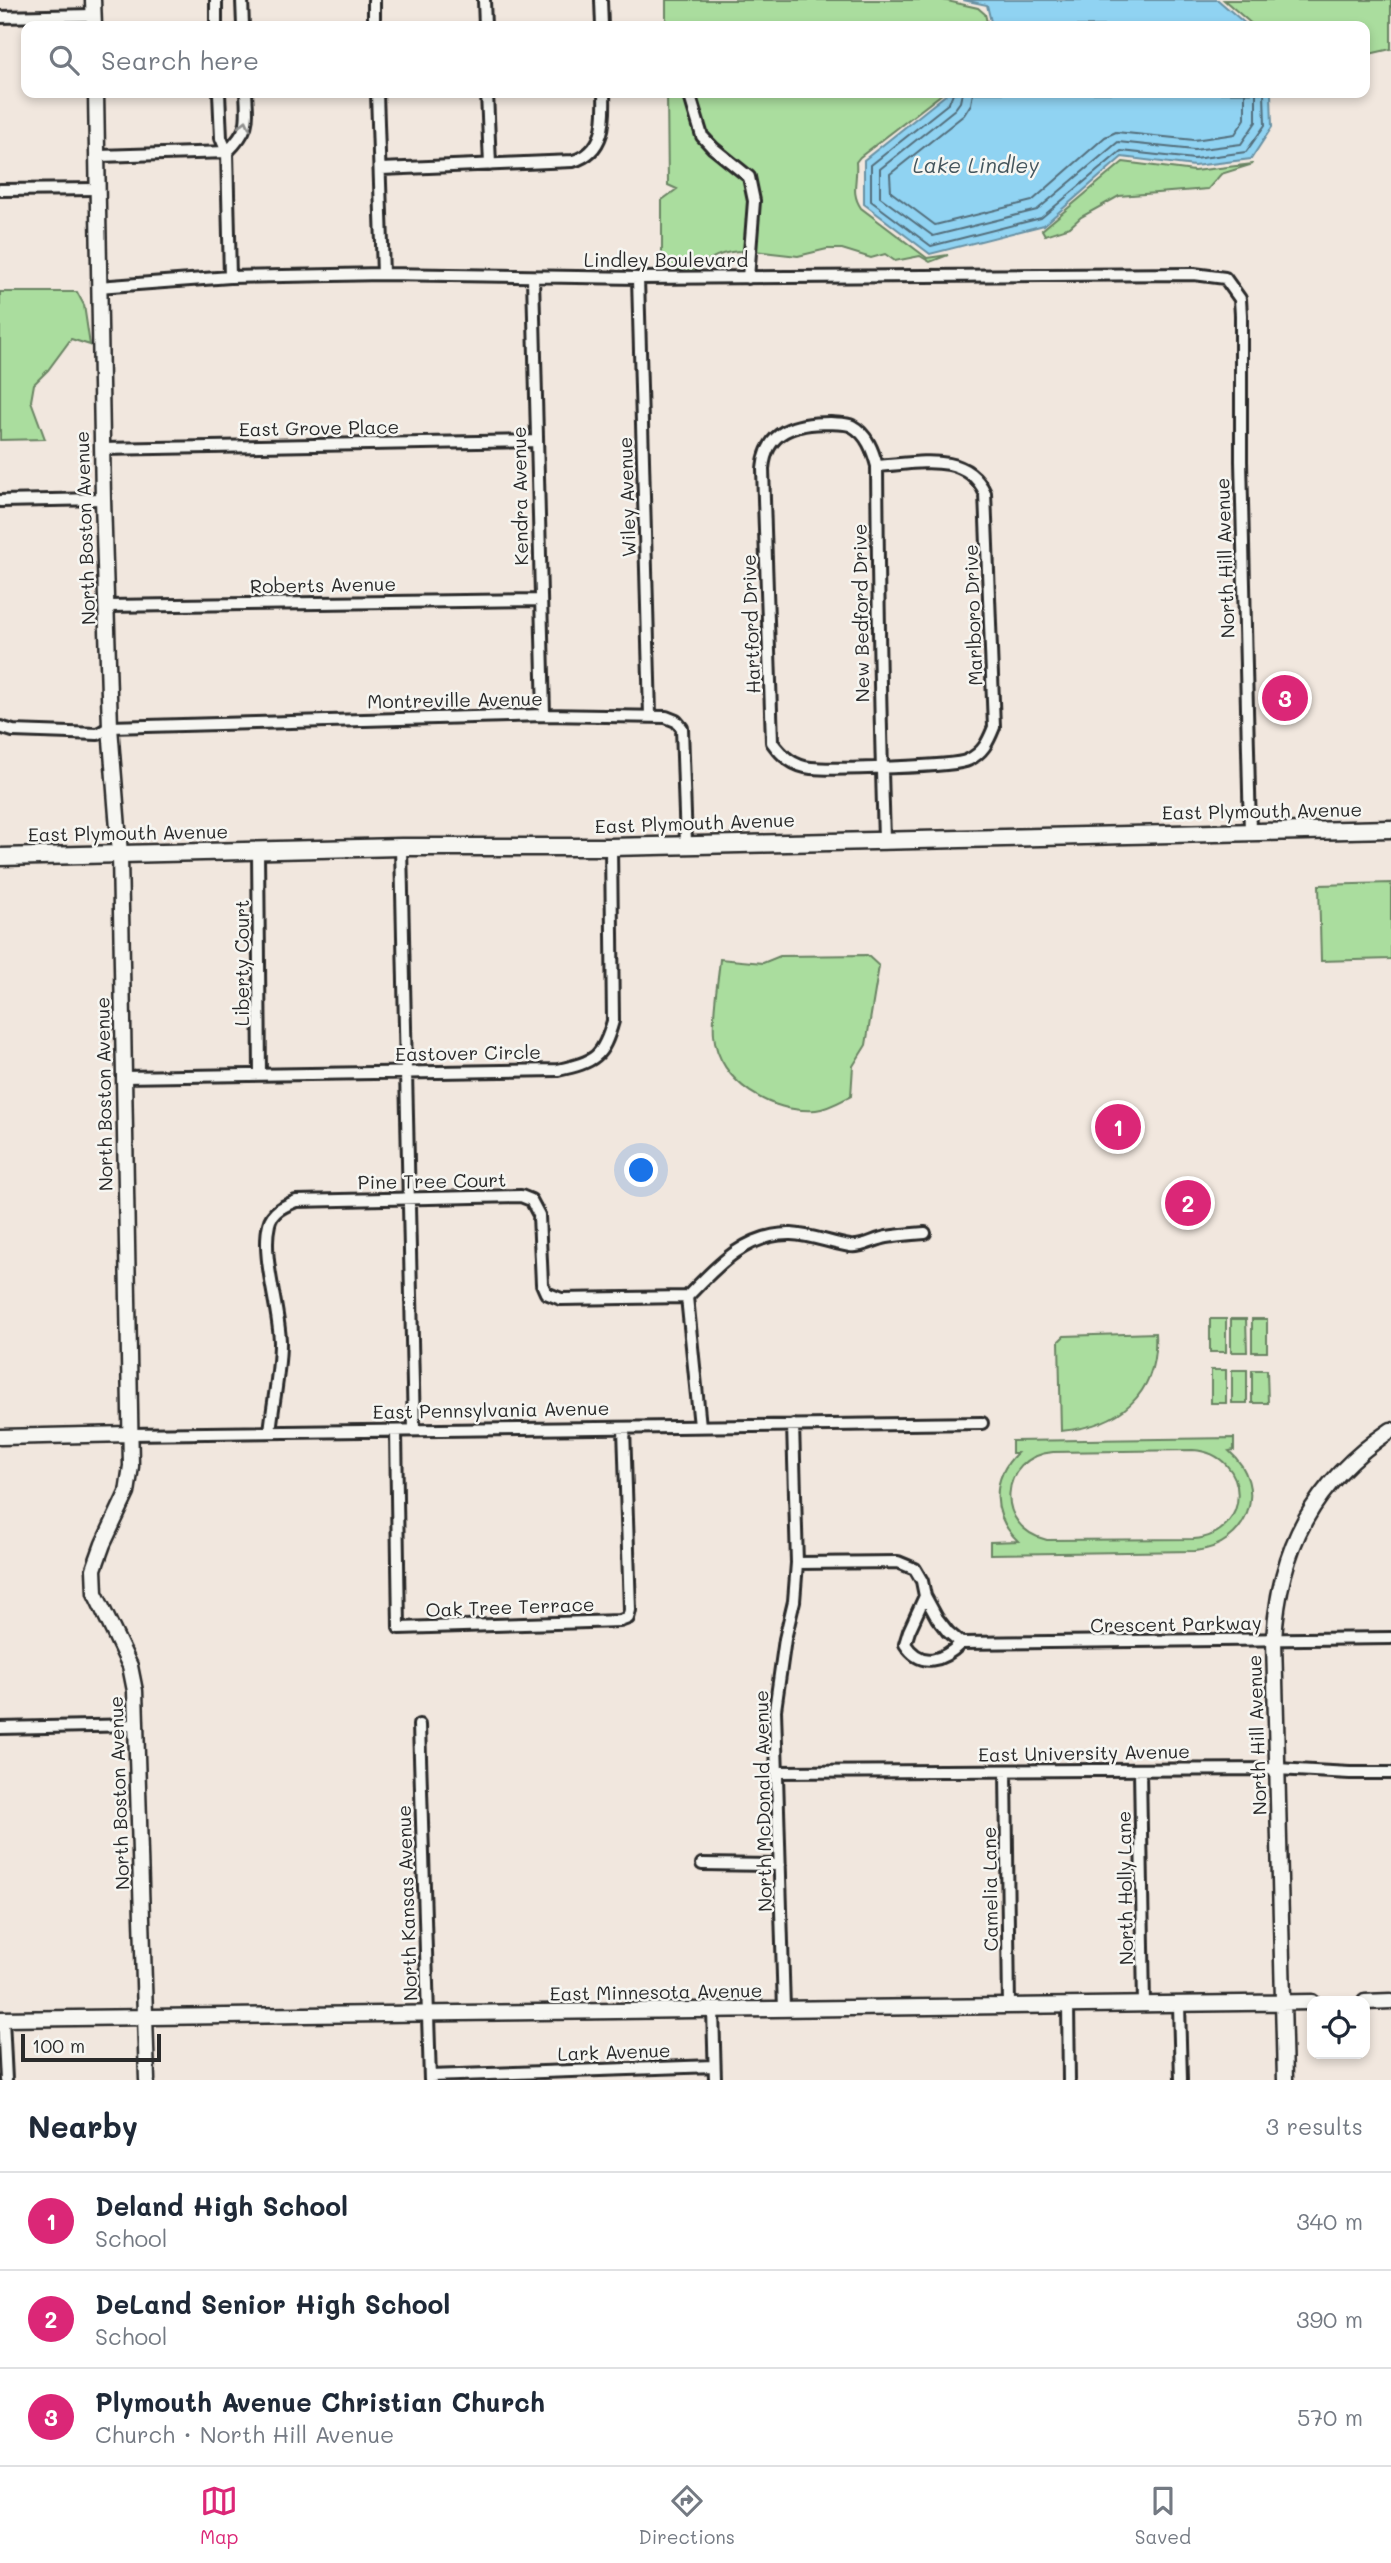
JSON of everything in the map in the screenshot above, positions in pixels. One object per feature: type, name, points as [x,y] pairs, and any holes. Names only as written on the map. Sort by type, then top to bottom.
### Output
[{"type":"main road","name":"East Plymouth Avenue","points":[[0,857],[401,847],[611,847],[686,843],[1391,829]]},
{"type":"street","points":[[216,0],[216,21]]},
{"type":"street","points":[[242,0],[243,21]]},
{"type":"street","points":[[374,0],[374,21]]},
{"type":"street","points":[[484,0],[485,21]]},
{"type":"street","points":[[601,0],[602,21]]},
{"type":"street","points":[[0,17],[93,14]]},
{"type":"street","name":"North Boston Avenue","points":[[96,98],[99,156],[98,287],[110,727],[120,854],[131,1466],[127,1493],[94,1569],[94,1593],[130,1666],[135,1691],[147,2080]]},
{"type":"street","points":[[219,98],[221,138],[227,152],[230,277]]},
{"type":"street","points":[[99,156],[227,152],[243,137],[248,123],[246,98]]},
{"type":"street","points":[[377,98],[383,274]]},
{"type":"street","points":[[487,98],[490,165]]},
{"type":"street","points":[[381,169],[573,161],[582,158],[595,147],[601,136],[604,125],[604,98]]},
{"type":"street","points":[[691,98],[702,136],[749,177],[754,201],[748,278]]},
{"type":"street","points":[[0,190],[97,189]]},
{"type":"street","name":"Lindley Boulevard","points":[[98,287],[230,277],[383,274],[748,278],[1195,274],[1225,278],[1231,284]]},
{"type":"street","name":"Kendra Avenue","points":[[533,277],[544,715]]},
{"type":"street","name":"Wiley Avenue","points":[[638,278],[650,715]]},
{"type":"street","name":"North Hill Avenue","points":[[1231,284],[1240,299],[1241,315],[1241,461],[1250,832]]},
{"type":"street","name":"New Bedford Drive","points":[[822,423],[852,426],[869,441],[877,466],[884,839]]},
{"type":"street","name":"Hartford Drive","points":[[822,423],[789,428],[780,433],[768,446],[764,456],[772,742],[788,761],[810,768],[882,767]]},
{"type":"street","name":"East Grove Place","points":[[102,449],[537,441]]},
{"type":"street","name":"Marlboro Drive","points":[[877,466],[952,463],[967,468],[979,480],[985,493],[994,727],[981,752],[965,762],[882,767]]},
{"type":"street","points":[[0,501],[103,499]]},
{"type":"street","name":"Roberts Avenue","points":[[107,606],[540,600]]},
{"type":"street","name":"Montreville Avenue","points":[[0,727],[13,731],[98,734],[110,727],[544,715],[666,717],[676,721],[682,728],[686,843]]},
{"type":"street","points":[[401,847],[414,1430]]},
{"type":"street","name":"Eastover Circle","points":[[123,1077],[558,1070],[596,1057],[606,1045],[613,1021],[611,847]]},
{"type":"street","name":"Liberty Court","points":[[258,851],[260,1074]]},
{"type":"street","name":"Pine Tree Court","points":[[270,1432],[280,1340],[267,1245],[269,1223],[274,1213],[296,1201],[521,1196],[531,1200],[539,1214],[542,1284],[546,1293],[561,1299],[688,1297]]},
{"type":"street","points":[[701,1426],[688,1297],[711,1272],[745,1245],[766,1237],[790,1234],[820,1238],[852,1247],[886,1237],[925,1233]]},
{"type":"street","name":"East Pennsylvania Avenue","points":[[0,1437],[982,1423]]},
{"type":"street","name":"North McDonald Avenue","points":[[784,2010],[775,1710],[785,1639],[794,1601],[797,1563],[793,1425]]},
{"type":"street","name":"Oak Tree Terrace","points":[[396,1431],[399,1628],[620,1621],[628,1618],[630,1610],[624,1428]]},
{"type":"street","name":"North Hill Avenue","points":[[1285,2080],[1274,1640],[1280,1582],[1289,1552],[1307,1518],[1338,1474],[1363,1450],[1391,1430]]},
{"type":"street","points":[[797,1563],[898,1562],[915,1569],[922,1581],[925,1596],[948,1632],[961,1643]]},
{"type":"street","name":"Crescent Parkway","points":[[925,1596],[905,1644],[920,1660],[933,1660],[954,1650],[961,1643],[1391,1639]]},
{"type":"street","name":"North Kansas Avenue","points":[[419,1725],[430,2078]]},
{"type":"street","points":[[0,1728],[137,1726]]},
{"type":"street","name":"East University Avenue","points":[[777,1772],[1277,1769],[1391,1773]]},
{"type":"street","name":"North Holly Lane","points":[[1140,1770],[1144,2005]]},
{"type":"street","name":"Camelia Lane","points":[[1006,1772],[1009,2007]]},
{"type":"street","points":[[702,1864],[780,1865]]},
{"type":"street","points":[[1370,2001],[1391,2001]]},
{"type":"street","name":"East Minnesota Avenue","points":[[1,2019],[1307,2002]]},
{"type":"street","points":[[1180,2004],[1181,2080]]},
{"type":"street","points":[[1068,2006],[1069,2080]]},
{"type":"street","points":[[713,2010],[715,2080]]},
{"type":"street","points":[[1,2019],[6,2080]]},
{"type":"street","name":"Lark Avenue","points":[[430,2078],[714,2066]]},
{"type":"green space","points":[[666,0],[943,0],[978,8],[985,14],[987,21],[666,21]]},
{"type":"green space","points":[[1224,0],[1391,0],[1391,49],[1370,54],[1370,21],[1248,21]]},
{"type":"green space","points":[[667,98],[686,98],[698,138],[710,152],[744,180],[749,202],[744,251],[717,256],[705,262],[695,272],[684,272],[662,263],[662,200],[677,189],[668,185]]},
{"type":"green space","points":[[696,98],[937,98],[860,157],[856,162],[855,191],[861,208],[927,258],[948,255],[930,262],[920,256],[895,261],[885,254],[871,258],[842,249],[827,249],[798,256],[754,251],[758,200],[752,173],[706,132]]},
{"type":"green space","points":[[1123,162],[1194,171],[1253,164],[1221,174],[1208,189],[1119,196],[1081,217],[1070,227],[1045,235],[1042,230]]},
{"type":"green space","points":[[0,292],[77,292],[84,305],[90,345],[71,339],[34,384],[31,401],[45,439],[0,440]]},
{"type":"green space","points":[[1391,883],[1391,959],[1321,961],[1319,885]]},
{"type":"green space","points":[[867,955],[879,966],[866,1045],[853,1066],[851,1096],[825,1108],[799,1110],[765,1100],[736,1080],[725,1067],[714,1035],[714,1007],[720,959],[763,963],[780,956]]},
{"type":"green space","points":[[1210,1319],[1226,1319],[1226,1352],[1210,1352]]},
{"type":"green space","points":[[1231,1319],[1246,1319],[1247,1352],[1231,1352]]},
{"type":"green space","points":[[1252,1319],[1267,1319],[1267,1352],[1252,1352]]},
{"type":"green space","points":[[1155,1333],[1150,1374],[1131,1403],[1101,1422],[1061,1431],[1059,1341],[1064,1336]]},
{"type":"green space","points":[[1211,1370],[1226,1370],[1226,1403],[1211,1403]]},
{"type":"green space","points":[[1232,1370],[1247,1370],[1247,1403],[1232,1403]]},
{"type":"green space","points":[[1252,1370],[1267,1370],[1268,1403],[1252,1403]]},
{"type":"green space","points":[[1234,1438],[1234,1450],[1229,1451],[1241,1465],[1248,1481],[1250,1497],[1247,1513],[1240,1527],[1228,1538],[1213,1547],[1195,1551],[990,1554],[990,1542],[1018,1541],[1003,1520],[998,1497],[1002,1474],[1017,1453],[1012,1453],[1012,1441]],"holes":[[[1193,1450],[1212,1455],[1226,1465],[1235,1479],[1238,1494],[1235,1510],[1227,1524],[1213,1534],[1194,1539],[1047,1540],[1030,1533],[1018,1522],[1011,1508],[1013,1479],[1021,1466],[1035,1457],[1053,1452]]]},
{"type":"water","points":[[963,0],[1218,0],[1242,21],[991,21],[987,5]]},
{"type":"water","name":"Lake Lindley","points":[[942,98],[1271,98],[1272,127],[1251,159],[1194,166],[1122,157],[1044,225],[930,254],[864,204],[864,160]]},
{"type":"place","name":"Plymouth Avenue Christian Church","points":[[1285,698]]},
{"type":"place","name":"Deland High School","points":[[1118,1127]]},
{"type":"place","name":"DeLand Senior High School","points":[[1188,1203]]}]
